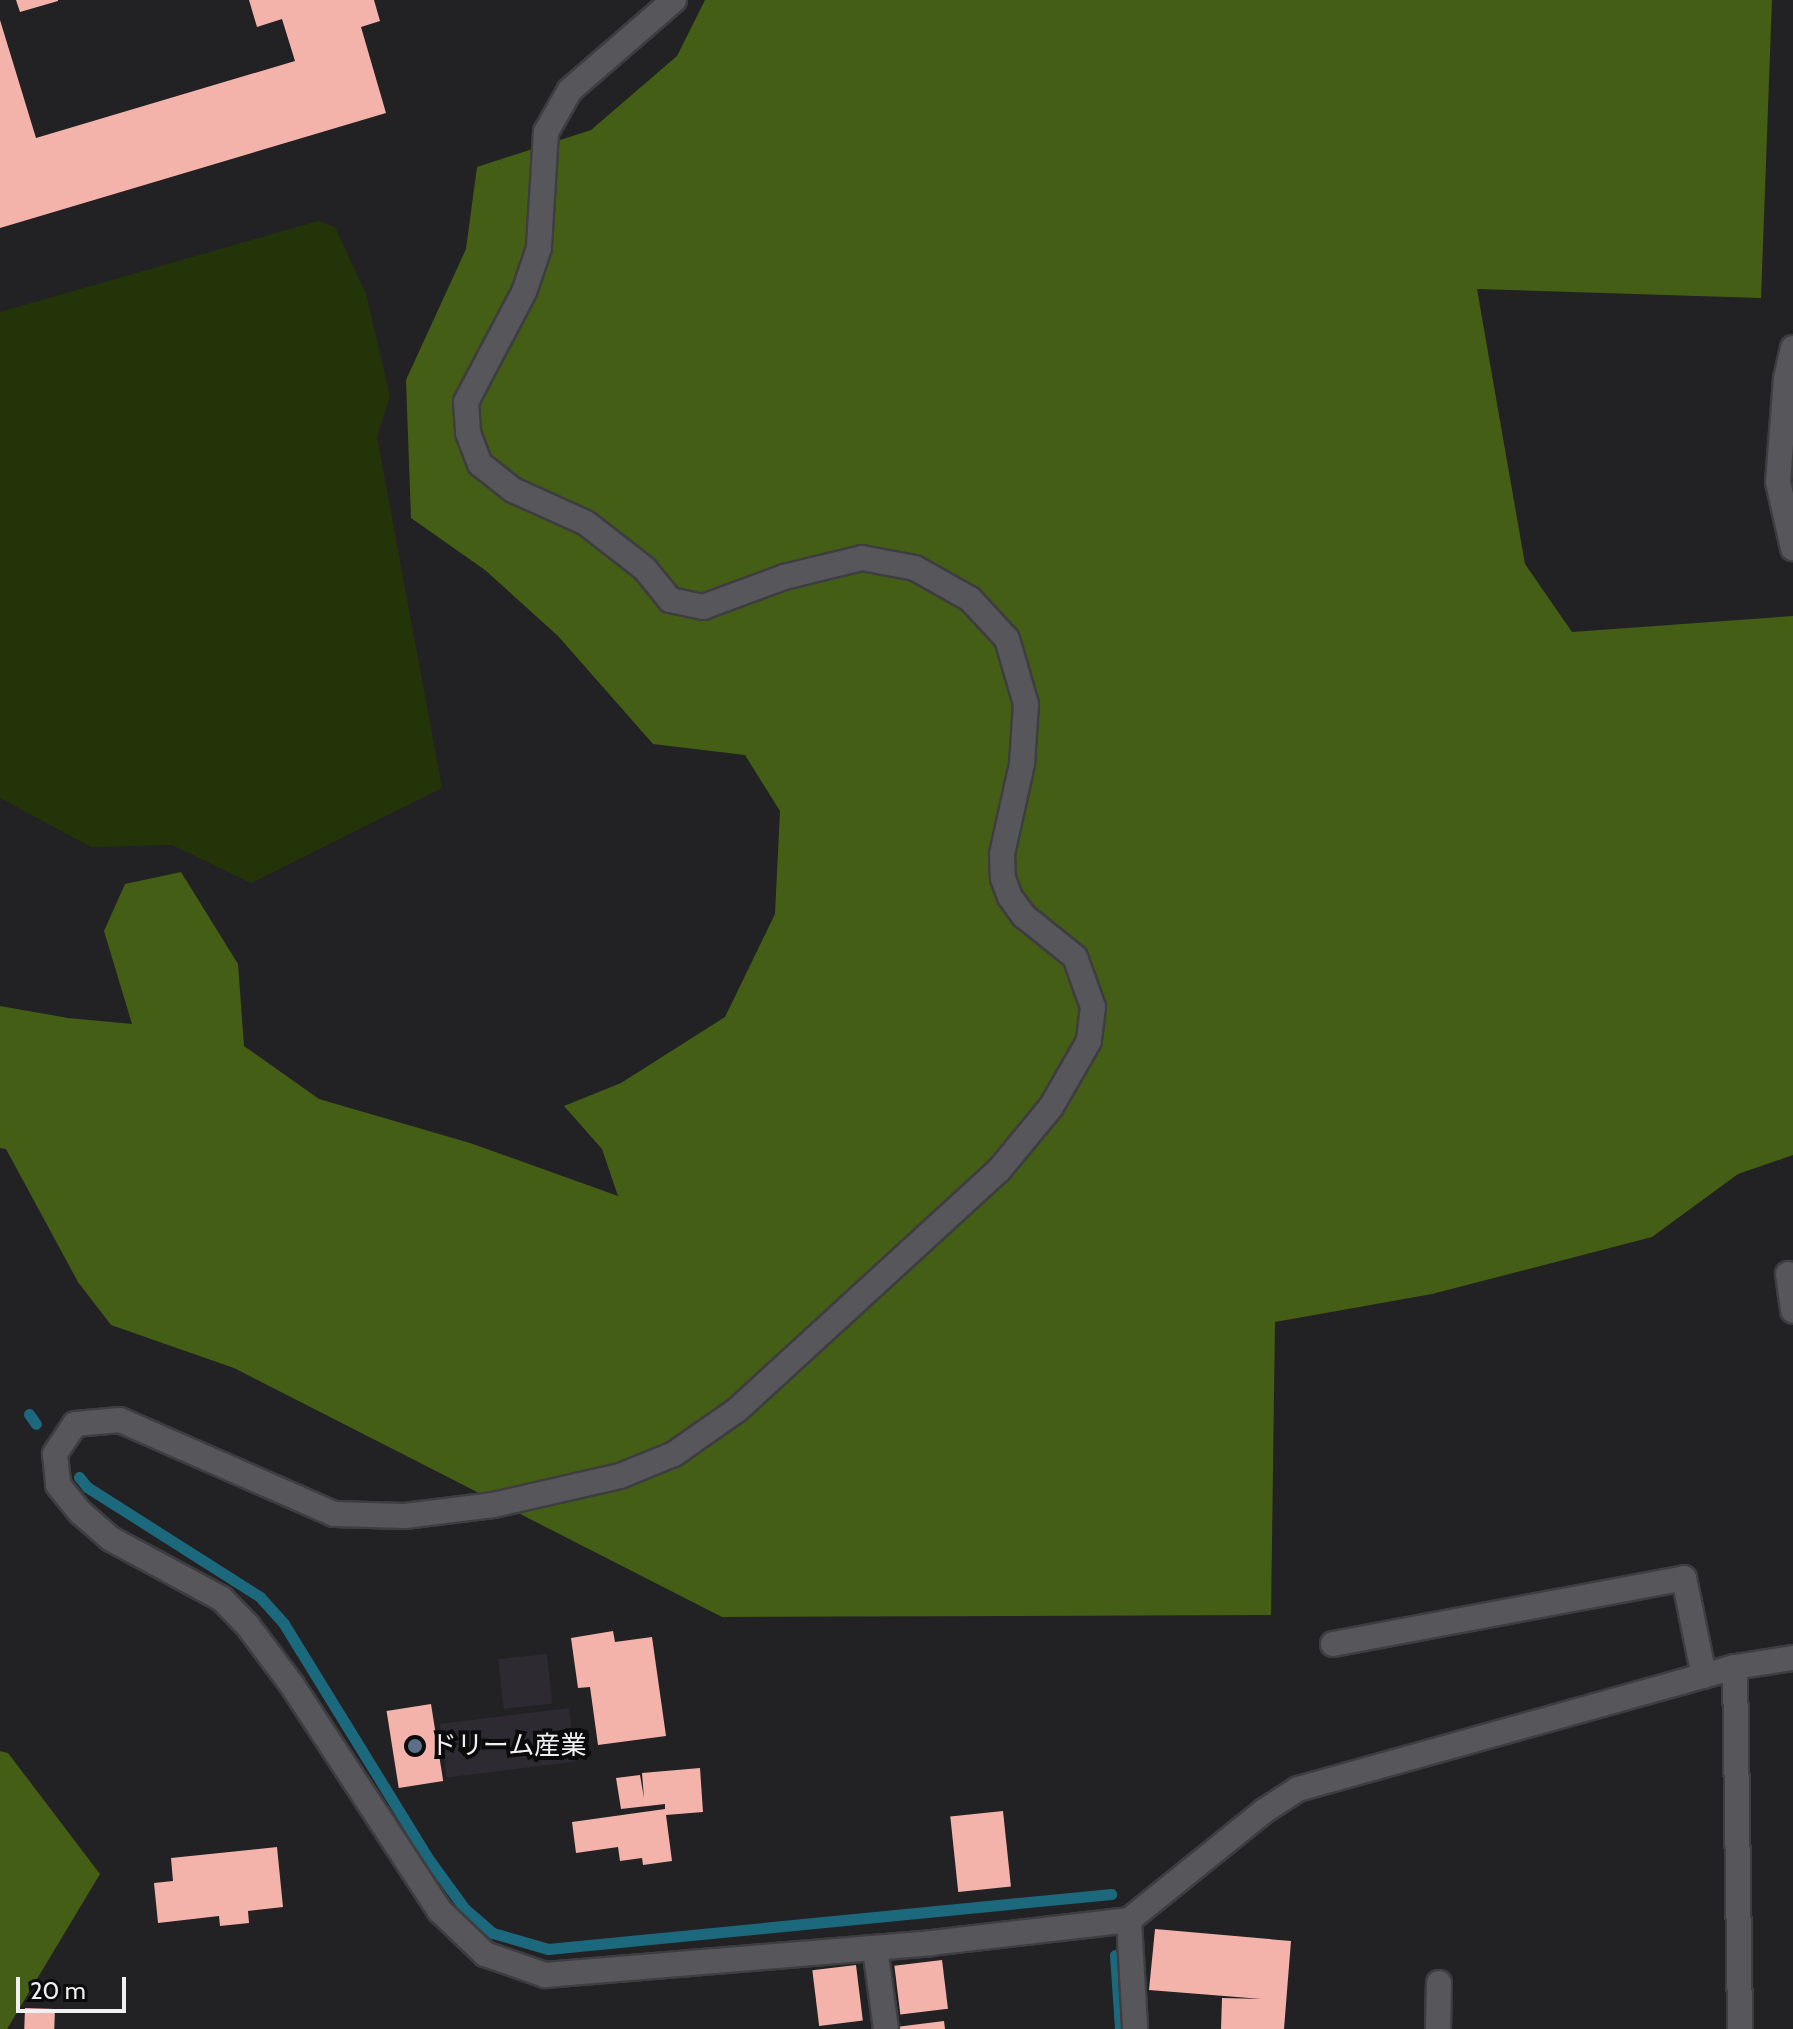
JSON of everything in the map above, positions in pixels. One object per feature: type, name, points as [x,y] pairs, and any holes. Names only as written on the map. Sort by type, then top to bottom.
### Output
[{"type":"street","points":[[674,0],[570,90],[546,132],[539,248],[524,292],[466,402],[468,433],[480,464],[513,490],[586,523],[645,569],[670,600],[703,607],[784,577],[862,558],[915,568],[970,599],[1007,639],[1026,704],[1022,764],[1002,854],[1003,878],[1010,897],[1024,916],[1075,957],[1093,1007],[1089,1041],[1051,1107],[999,1170],[737,1410],[674,1454],[620,1476],[493,1505],[405,1516],[334,1514],[120,1420],[75,1424],[55,1454],[58,1485],[81,1513],[111,1539],[222,1599],[248,1626],[300,1697],[439,1910],[485,1954],[545,1975],[875,1948],[1129,1920],[1264,1811],[1298,1789],[1735,1667],[1793,1658]]},
{"type":"street","points":[[1793,348],[1786,379],[1778,482],[1793,548]]},
{"type":"street","points":[[1788,1274],[1793,1311]]},
{"type":"street","points":[[1333,1644],[1684,1578],[1704,1676]]},
{"type":"street","points":[[1735,1667],[1740,2029]]},
{"type":"street","points":[[1129,1920],[1135,2029]]},
{"type":"street","points":[[875,1948],[886,2029]]},
{"type":"street","points":[[1438,2029],[1439,1983]]},
{"type":"shaded area","points":[[547,1654],[552,1704],[503,1709],[498,1659]]},
{"type":"shaded area","points":[[569,1708],[576,1762],[447,1777],[440,1724]]},
{"type":"green space","points":[[705,0],[1772,0],[1761,298],[1477,289],[1525,564],[1572,632],[1793,616],[1793,1155],[1738,1174],[1652,1237],[1432,1294],[1275,1322],[1271,1615],[722,1617],[234,1368],[111,1325],[78,1282],[6,1149],[0,1148],[0,1006],[68,1018],[132,1024],[104,931],[125,884],[181,872],[238,964],[244,1046],[319,1099],[470,1143],[618,1196],[602,1149],[564,1106],[621,1083],[725,1017],[775,914],[780,811],[745,755],[653,744],[558,636],[485,570],[411,518],[406,380],[466,249],[477,167],[591,130],[677,56]]},
{"type":"green space","points":[[318,221],[335,227],[366,294],[390,396],[377,437],[442,788],[251,883],[172,845],[91,847],[0,798],[0,312]]},
{"type":"green space","points":[[0,1751],[8,1753],[100,1874],[7,2029],[0,2029]]},
{"type":"building","points":[[16,0],[58,0],[58,1],[20,12]]},
{"type":"building","points":[[249,0],[374,0],[380,21],[361,27],[386,113],[0,228],[0,20],[36,138],[295,61],[282,19],[257,27]]},
{"type":"building","points":[[613,1631],[615,1642],[652,1637],[666,1736],[598,1745],[590,1687],[578,1688],[571,1638]]},
{"type":"building","name":"ドリーム産業","points":[[431,1704],[443,1781],[399,1788],[387,1711]]},
{"type":"building","points":[[700,1768],[703,1812],[666,1815],[672,1861],[643,1865],[642,1858],[620,1861],[618,1847],[576,1853],[572,1822],[665,1809],[665,1804],[621,1809],[616,1778],[640,1775],[644,1798],[642,1773]]},
{"type":"building","points":[[1003,1811],[1011,1887],[958,1892],[950,1817]]},
{"type":"building","points":[[277,1847],[283,1907],[248,1911],[249,1923],[220,1926],[219,1916],[158,1923],[154,1883],[173,1881],[171,1858]]},
{"type":"building","points":[[1155,1929],[1291,1941],[1284,2029],[1221,2029],[1222,1998],[1262,1999],[1149,1990]]},
{"type":"building","points":[[942,1960],[948,2009],[900,2014],[894,1966]]},
{"type":"building","points":[[856,1965],[863,2021],[819,2026],[812,1970]]},
{"type":"building","points":[[25,2008],[55,2009],[54,2029],[24,2029]]},
{"type":"building","points":[[944,2021],[945,2029],[896,2029],[896,2027]]},
{"type":"waterway","points":[[29,1414],[36,1424]]},
{"type":"waterway","points":[[79,1477],[87,1487],[260,1597],[284,1624],[430,1861],[465,1909],[493,1933],[548,1949],[1111,1894]]},
{"type":"waterway","points":[[1115,1955],[1120,2029]]},
{"type":"place","name":"ドリーム産業","points":[[415,1746]]}]
